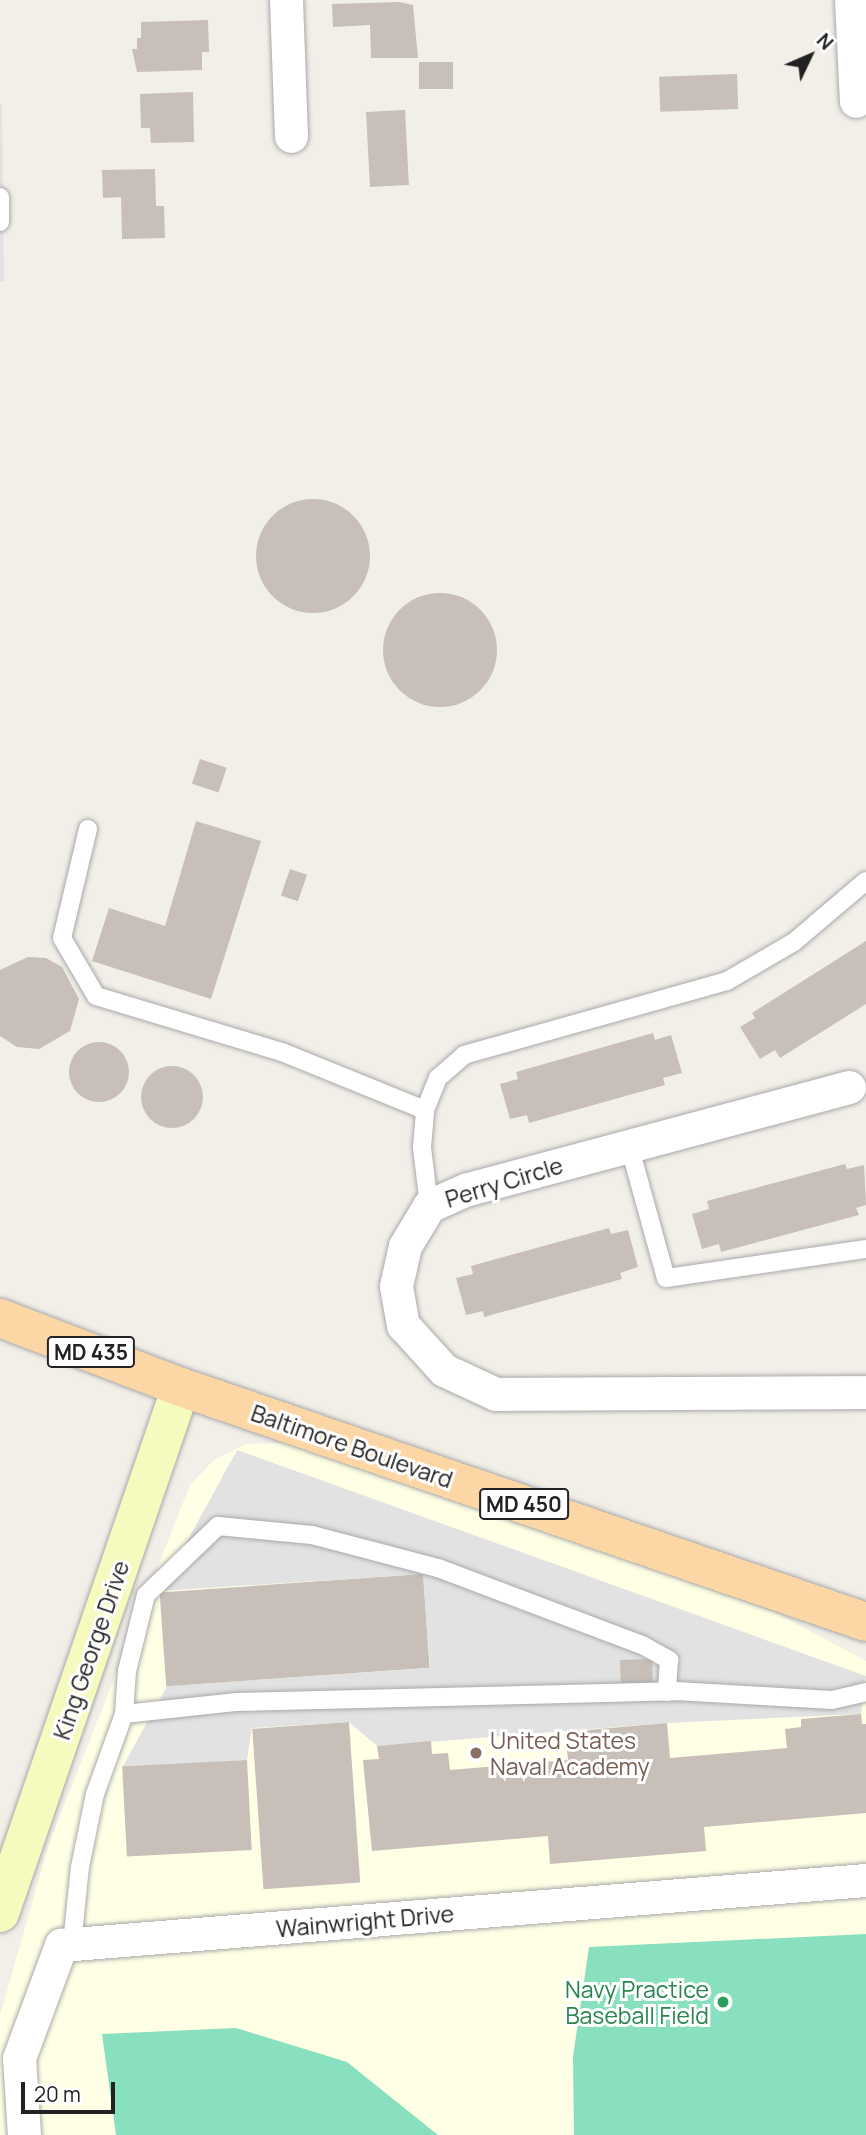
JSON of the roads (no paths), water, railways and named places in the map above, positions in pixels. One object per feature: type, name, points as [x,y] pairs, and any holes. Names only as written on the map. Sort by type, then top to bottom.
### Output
[{"type":"main road","name":"Baltimore Boulevard","points":[[0,1318],[181,1387],[866,1622]]},
{"type":"main road","name":"King George Drive","points":[[0,1913],[181,1387]]},
{"type":"street","points":[[286,0],[292,136]]},
{"type":"street","points":[[851,0],[856,101]]},
{"type":"street","name":"Perry Circle","points":[[860,1085],[467,1189],[429,1206],[405,1246],[397,1286],[403,1325],[444,1370],[496,1394],[866,1392]]},
{"type":"street","name":"Wainwright Drive","points":[[72,1944],[866,1880]]},
{"type":"street","points":[[24,2135],[19,2058],[61,1945],[72,1944]]},
{"type":"lane","points":[[0,197],[0,222]]},
{"type":"lane","points":[[88,829],[62,938],[96,996],[282,1052],[425,1110]]},
{"type":"lane","points":[[429,1206],[422,1147],[425,1110],[438,1078],[464,1055],[727,981],[794,942],[866,881]]},
{"type":"lane","points":[[629,1145],[666,1278],[866,1249]]},
{"type":"lane","points":[[72,1944],[80,1867],[95,1794],[124,1714],[127,1671],[146,1595],[218,1526],[312,1535],[438,1568],[644,1646],[669,1660],[667,1692]]},
{"type":"lane","points":[[124,1714],[237,1702],[667,1692],[832,1700],[866,1692]]},
{"type":"place","name":"United States Naval Academy","points":[[476,1753]]},
{"type":"place","name":"Navy Practice Baseball Field","points":[[723,2002]]}]
